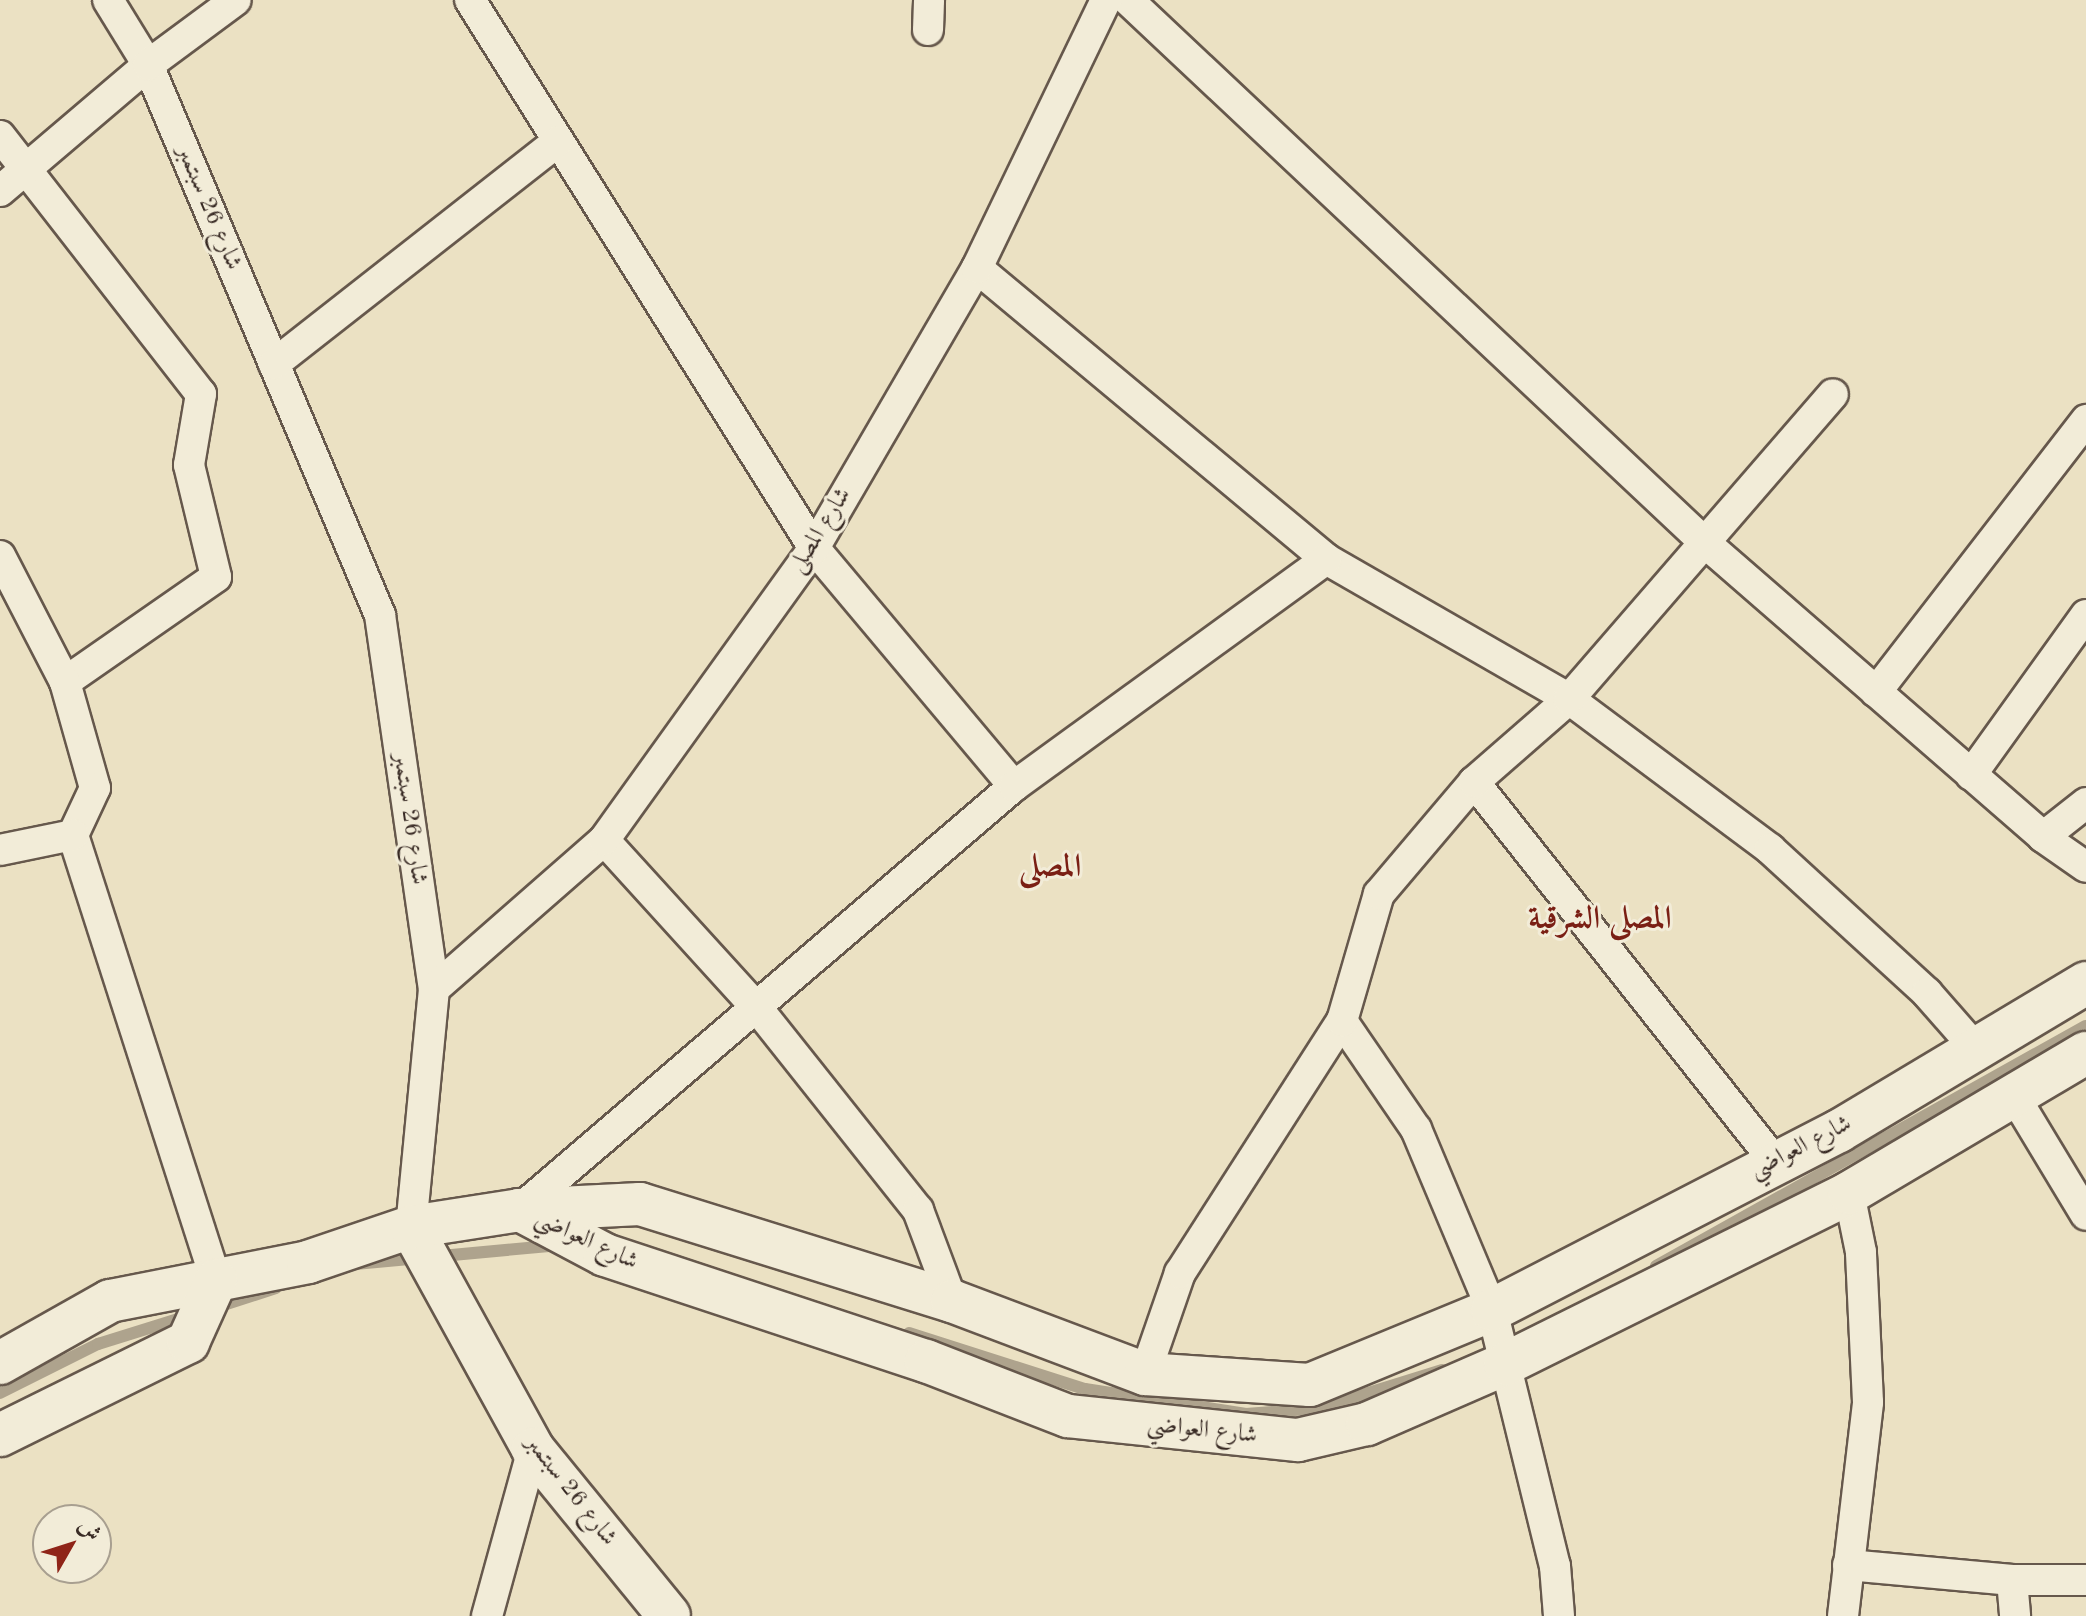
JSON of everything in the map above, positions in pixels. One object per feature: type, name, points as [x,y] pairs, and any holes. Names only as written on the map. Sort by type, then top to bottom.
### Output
[{"type":"main road","name":"شارع العواضي","points":[[519,1210],[640,1204],[952,1301],[1145,1374],[1310,1385],[1492,1310],[1978,1051],[2086,983]]},
{"type":"main road","name":"شارع العواضي","points":[[519,1210],[605,1255],[926,1361],[1068,1416],[1298,1440],[1367,1424],[1505,1364],[1849,1193],[2086,1053]]},
{"type":"main road","points":[[0,1363],[110,1301],[308,1262],[411,1227],[519,1210]]},
{"type":"main road","name":"شارع 26 سبتمبر","points":[[411,1227],[533,1449],[669,1616]]},
{"type":"main road","points":[[0,1435],[188,1342],[216,1280]]},
{"type":"street","name":"شارع 26 سبتمبر","points":[[108,0],[148,65],[380,615],[434,989],[411,1227]]},
{"type":"street","points":[[0,191],[148,65],[236,0]]},
{"type":"street","points":[[470,0],[814,548],[1014,786]]},
{"type":"street","name":"شارع المصلى","points":[[434,989],[604,840],[814,548],[977,268],[1106,0]]},
{"type":"street","points":[[1128,0],[1703,541],[2043,837],[2086,867]]},
{"type":"street","points":[[0,136],[201,394],[189,465],[216,577],[65,682]]},
{"type":"street","points":[[274,364],[557,142]]},
{"type":"street","points":[[977,268],[1326,559],[1569,699],[1770,849],[1927,993],[1978,1051]]},
{"type":"street","points":[[1145,1374],[1180,1273],[1342,1021],[1379,894],[1474,782],[1569,699],[1833,394]]},
{"type":"street","points":[[1876,692],[2086,420]]},
{"type":"street","points":[[0,556],[65,682],[95,788],[73,835],[216,1280]]},
{"type":"street","points":[[519,1210],[758,1009],[1014,786],[1326,559]]},
{"type":"street","points":[[1971,775],[2086,615]]},
{"type":"street","points":[[1474,782],[1774,1161]]},
{"type":"street","points":[[2043,837],[2086,803]]},
{"type":"street","points":[[0,850],[73,835]]},
{"type":"street","points":[[604,840],[758,1009],[918,1210],[952,1301]]},
{"type":"street","points":[[1342,1021],[1416,1129],[1492,1310],[1555,1566],[1559,1616]]},
{"type":"street","points":[[2013,1094],[2086,1215]]},
{"type":"street","points":[[1843,1616],[1868,1402],[1861,1252],[1849,1193]]},
{"type":"street","points":[[487,1616],[533,1449]]},
{"type":"street","points":[[1848,1565],[2012,1580],[2086,1580]]},
{"type":"street","points":[[2012,1580],[2015,1616]]},
{"type":"waterway","points":[[1656,1266],[2086,1026]]},
{"type":"waterway","points":[[355,1264],[560,1245]]},
{"type":"waterway","points":[[214,1308],[276,1288]]},
{"type":"waterway","points":[[0,1393],[98,1344],[188,1316]]},
{"type":"waterway","points":[[909,1333],[1085,1389],[1246,1414],[1320,1408],[1442,1370]]},
{"type":"district","name":"المصلى","points":[[1050,868]]},
{"type":"district","name":"المصلى الشرقية","points":[[1600,920]]}]
